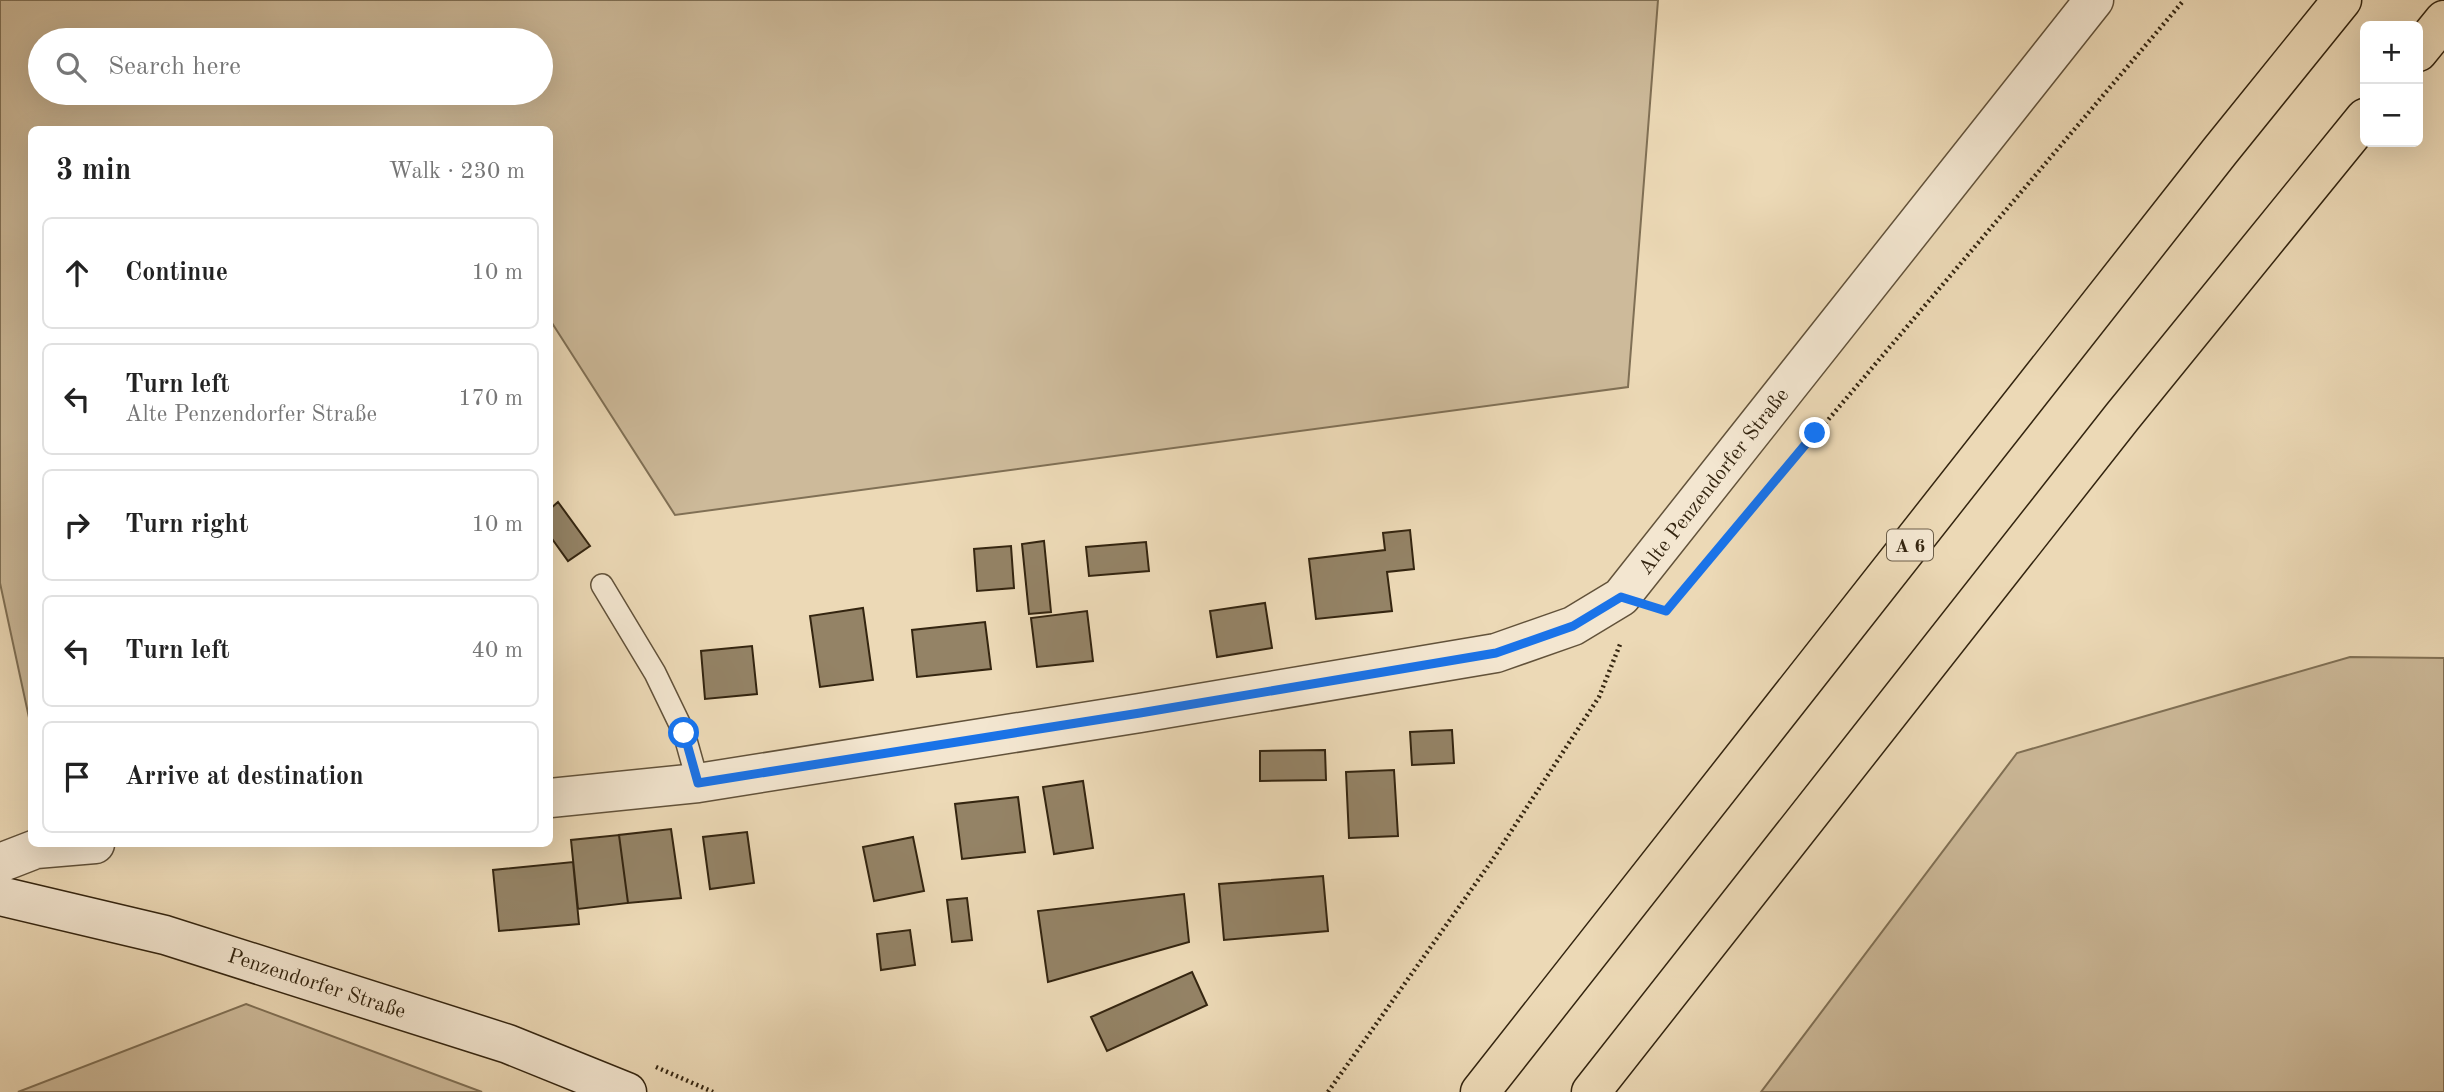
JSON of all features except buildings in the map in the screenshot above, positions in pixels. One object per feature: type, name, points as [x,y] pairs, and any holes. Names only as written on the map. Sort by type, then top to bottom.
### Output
[{"type":"highway","name":"A 6","points":[[1480,1092],[2220,151],[2342,0]]},
{"type":"highway","points":[[2423,46],[2444,20]]},
{"type":"highway","points":[[1591,1092],[2122,417],[2360,124]]},
{"type":"street","name":"Alte Penzendorfer Straße","points":[[553,798],[698,783],[1126,716],[1496,653],[1573,626],[1621,597],[2094,0]]},
{"type":"street","points":[[0,863],[36,849],[60,847]]},
{"type":"street","name":"Penzendorfer Straße","points":[[0,896],[165,935],[508,1044],[627,1092]]},
{"type":"lane","points":[[602,585],[655,673],[684,733],[698,783]]},
{"type":"path","points":[[1328,1092],[1493,859],[1598,697],[1622,640],[1621,597],[1666,611],[2184,0]]},
{"type":"shaded area","points":[[0,0],[1658,0],[1628,387],[675,515],[553,325],[553,126],[28,126],[28,713],[0,583]]},
{"type":"shaded area","points":[[2350,657],[2444,658],[2444,1092],[1761,1092],[2017,753]]},
{"type":"shaded area","points":[[246,1004],[482,1092],[18,1092]]},
{"type":"route","points":[[684,733],[698,783],[1496,653],[1573,626],[1621,597],[1666,611],[1815,433]]}]
